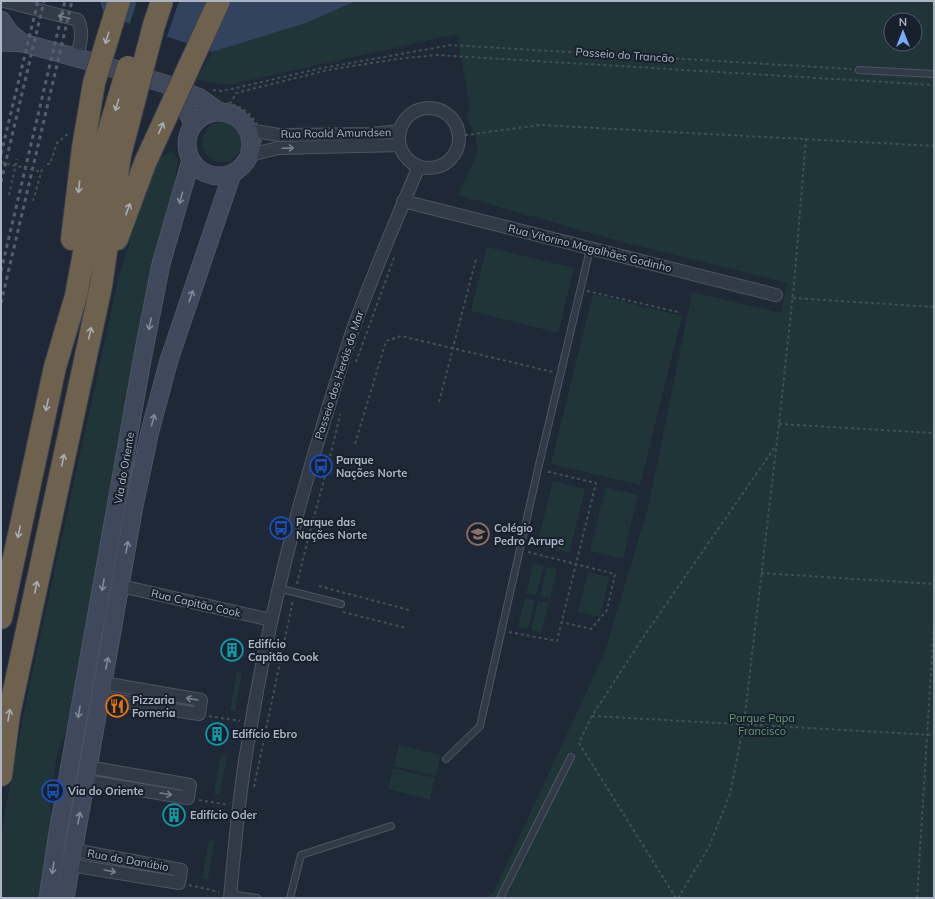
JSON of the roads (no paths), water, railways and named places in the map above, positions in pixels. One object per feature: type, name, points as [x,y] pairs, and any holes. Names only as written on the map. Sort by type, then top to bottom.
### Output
[{"type":"highway","points":[[100,286],[102,151],[94,83],[119,1]]},
{"type":"highway","points":[[1,618],[55,367],[76,296],[102,151],[149,1]]},
{"type":"highway","points":[[102,151],[154,25],[162,1]]},
{"type":"highway","points":[[1,771],[9,714],[100,286],[145,163],[219,1]]},
{"type":"street","points":[[4,1],[78,20],[82,34],[77,58]]},
{"type":"street","points":[[1,20],[10,33],[23,43]]},
{"type":"street","points":[[1,42],[23,43],[77,58],[169,86],[200,98],[216,102],[243,121],[254,131],[252,142],[255,154],[231,177],[209,174],[190,163],[187,148],[191,122],[186,108],[169,86]]},
{"type":"street","points":[[191,122],[208,113],[216,102]]},
{"type":"street","points":[[425,108],[437,109],[448,115],[456,124],[459,136],[457,148],[451,158],[442,165],[430,168],[419,166],[406,158],[400,145],[400,131],[405,120],[414,112],[425,108]]},
{"type":"street","name":"Rua Roald Amundsen","points":[[254,131],[279,135],[371,134],[400,131]]},
{"type":"street","name":"Rua Roald Amundsen","points":[[255,154],[278,148],[400,145]]},
{"type":"street","name":"Via do Oriente","points":[[48,898],[58,832],[143,355],[162,264],[190,163]]},
{"type":"street","name":"Passeio dos Heróis do Mar","points":[[230,896],[239,807],[251,723],[278,588],[307,474],[353,329],[403,201],[419,166]]},
{"type":"street","name":"Via do Oriente","points":[[64,898],[121,586],[134,506],[150,431],[167,367],[231,177]]},
{"type":"street","name":"Rua Vitorino Magalhães Godinho","points":[[403,201],[776,295]]},
{"type":"street","points":[[96,619],[121,586],[109,551]]},
{"type":"street","name":"Rua Capitão Cook","points":[[121,586],[271,620]]},
{"type":"street","points":[[101,691],[199,714]]},
{"type":"street","points":[[87,774],[188,798]]},
{"type":"street","name":"Rua do Danúbio","points":[[72,857],[179,883]]},
{"type":"lane","points":[[859,70],[934,74]]},
{"type":"lane","points":[[446,759],[480,726],[519,550],[590,249]]},
{"type":"lane","points":[[278,588],[340,604]]},
{"type":"lane","points":[[500,898],[571,757]]},
{"type":"lane","points":[[290,898],[301,855],[391,826]]},
{"type":"lane","points":[[230,896],[257,898]]},
{"type":"water","points":[[100,1],[356,1],[306,23],[212,52],[104,15]]},
{"type":"railway","points":[[1,154],[38,1]]},
{"type":"railway","points":[[1,182],[44,1]]},
{"type":"railway","points":[[1,271],[65,1]]},
{"type":"railway","points":[[1,303],[72,1]]},
{"type":"place","name":"Parque Nações Norte","points":[[321,466]]},
{"type":"place","name":"Parque das Nações Norte","points":[[281,528]]},
{"type":"place","name":"Colégio Pedro Arrupe","points":[[478,534]]},
{"type":"place","name":"Edifício Capitão Cook","points":[[232,650]]},
{"type":"place","name":"Pizzaria Forneria","points":[[117,706]]},
{"type":"place","name":"Edifício Ebro","points":[[217,734]]},
{"type":"place","name":"Via do Oriente","points":[[53,791]]},
{"type":"place","name":"Edifício Oder","points":[[174,815]]},
{"type":"park label","name":"Parque Papa Francisco","points":[[762,724]]}]
